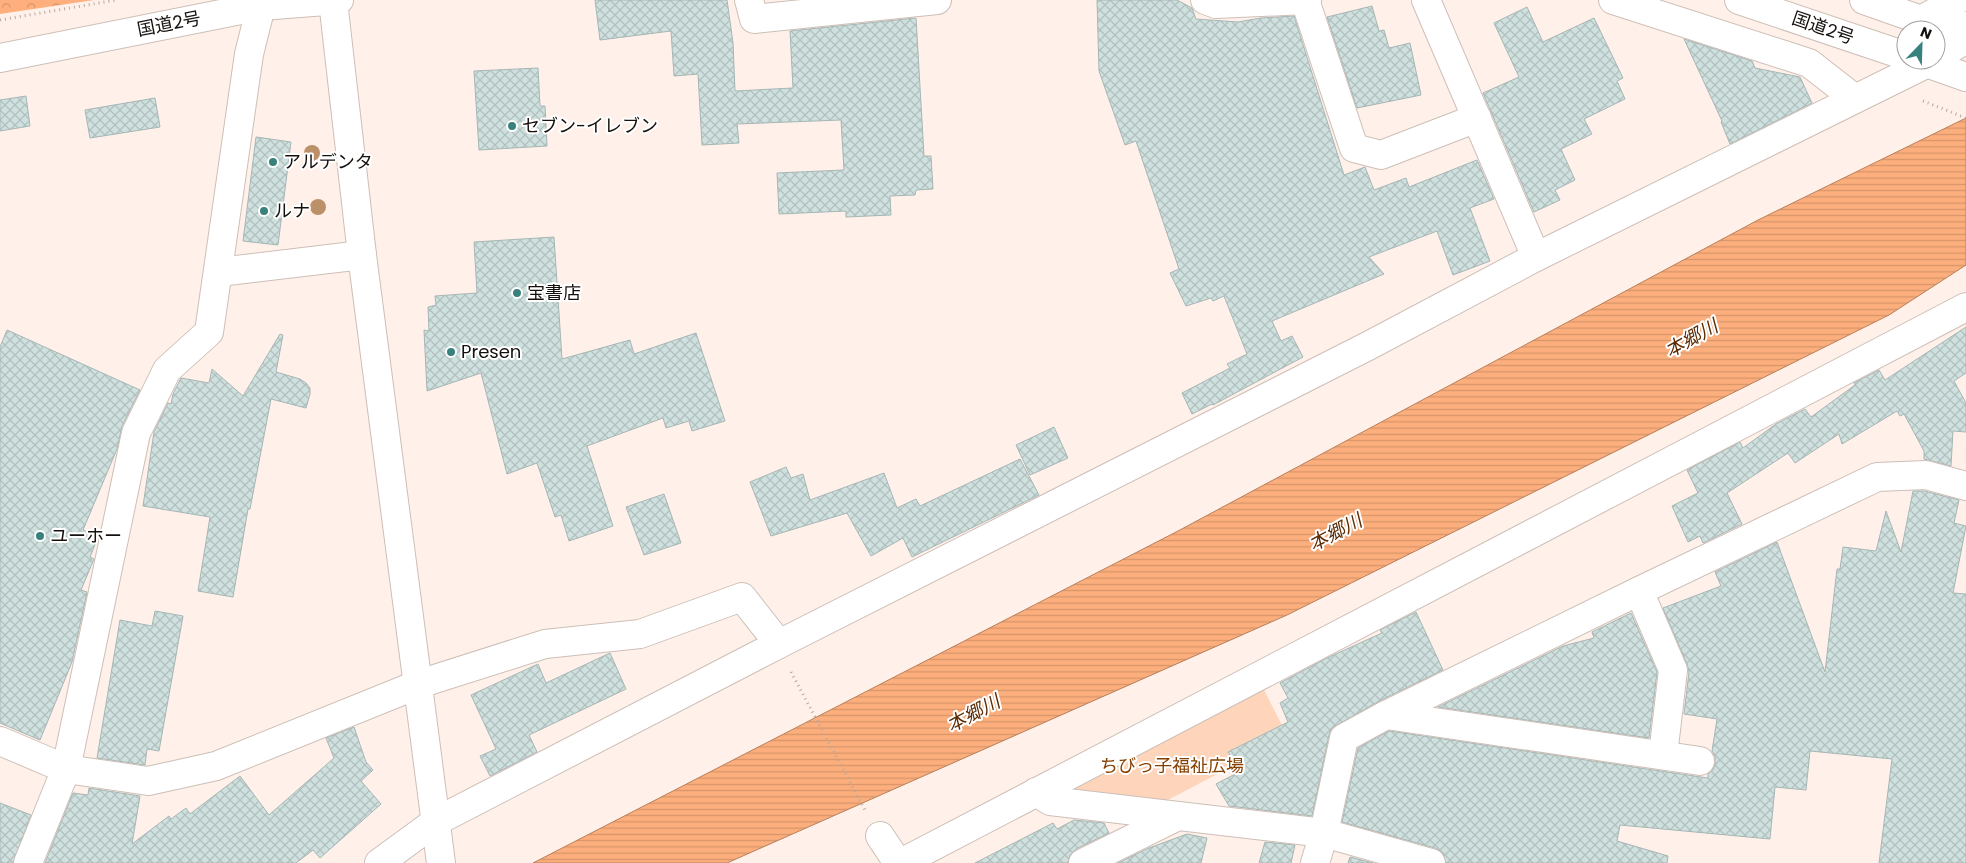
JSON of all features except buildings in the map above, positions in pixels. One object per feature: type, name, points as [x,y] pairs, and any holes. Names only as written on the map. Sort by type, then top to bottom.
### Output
[{"type":"main road","points":[[336,0],[362,255],[438,842]]},
{"type":"main road","name":"国道2号","points":[[0,58],[261,3],[336,0]]},
{"type":"main road","points":[[749,0],[754,18],[937,0]]},
{"type":"main road","points":[[1205,0],[1216,4],[1306,0],[1354,148],[1381,155],[1476,118]]},
{"type":"main road","points":[[1426,0],[1536,257]]},
{"type":"main road","points":[[1614,0],[1809,63],[1854,98]]},
{"type":"main road","name":"国道2号","points":[[1739,0],[1896,51]]},
{"type":"main road","points":[[1864,0],[1921,20],[1957,0]]},
{"type":"main road","points":[[28,863],[66,769],[136,433],[167,370],[209,332],[249,54],[261,3]]},
{"type":"main road","points":[[1946,23],[1966,26]]},
{"type":"main road","points":[[1946,49],[1966,39]]},
{"type":"main road","name":"国道2号","points":[[1946,69],[1966,77]]},
{"type":"main road","points":[[379,863],[438,842],[778,644],[1368,346],[1536,257],[1854,98],[1906,70]]},
{"type":"main road","points":[[219,272],[362,255]]},
{"type":"main road","points":[[880,836],[899,863],[1966,307]]},
{"type":"main road","points":[[1315,863],[1324,833],[1344,738],[1386,715],[1639,591],[1877,477],[1926,475],[1966,486]]},
{"type":"main road","points":[[1639,591],[1673,670],[1662,755]]},
{"type":"main road","points":[[0,741],[66,769],[148,781],[216,766],[419,684],[545,644],[640,634],[742,597],[778,644]]},
{"type":"main road","points":[[1386,715],[1700,760]]},
{"type":"main road","points":[[1036,792],[1050,801],[1324,833],[1431,863]]},
{"type":"main road","points":[[1083,863],[1178,816]]},
{"type":"path","points":[[0,20],[116,0]]},
{"type":"path","points":[[792,675],[880,836]]},
{"type":"green space","points":[[0,0],[94,0],[0,14]]},
{"type":"green space","name":"ちびっ子福祉広場","points":[[1262,686],[1288,737],[1164,802],[1072,795],[1068,788]]},
{"type":"water","name":"本郷川","points":[[1966,118],[1966,265],[1889,315],[1287,615],[727,863],[533,863],[1178,531],[1758,220]]},
{"type":"place","name":"セブン-イレブン","points":[[512,126]]},
{"type":"place","name":"アルデンタ","points":[[273,162]]},
{"type":"place","name":"ルナ","points":[[264,211]]},
{"type":"place","name":"宝書店","points":[[517,293]]},
{"type":"place","name":"Presen","points":[[451,352]]},
{"type":"place","name":"ユーホー","points":[[40,536]]}]
